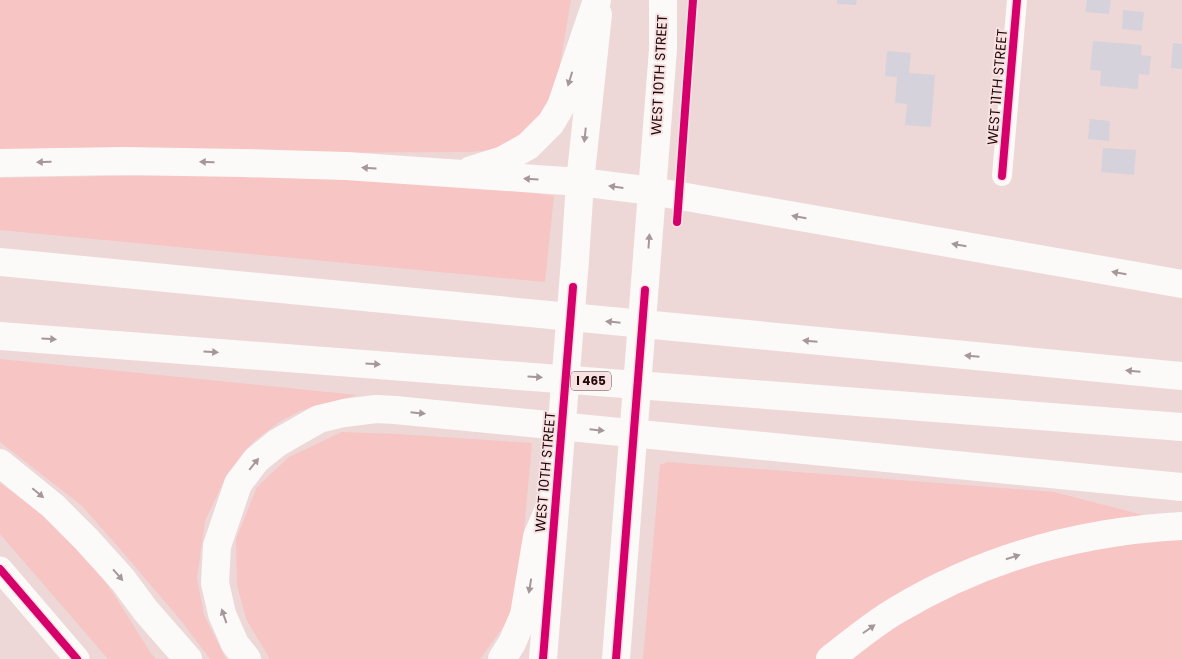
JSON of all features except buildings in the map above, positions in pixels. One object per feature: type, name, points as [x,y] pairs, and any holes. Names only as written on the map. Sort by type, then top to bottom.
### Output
[{"type":"main road","points":[[458,174],[503,160],[514,154],[528,146],[551,123],[561,106],[598,0]]},
{"type":"main road","name":"WEST 10TH STREET","points":[[542,659],[580,182],[598,0]]},
{"type":"main road","name":"WEST 10TH STREET","points":[[616,659],[663,49],[663,0]]},
{"type":"main road","points":[[0,163],[243,162],[346,166],[580,182],[652,192],[1182,284]]},
{"type":"main road","points":[[0,262],[1182,376]]},
{"type":"main road","name":"I 465","points":[[0,336],[1182,427]]},
{"type":"main road","points":[[247,659],[235,644],[222,614],[216,583],[217,546],[238,484],[256,460],[277,443],[319,419],[344,413],[376,409],[395,410],[1182,487]]},
{"type":"main road","points":[[0,463],[53,506],[86,539],[123,580],[146,611],[188,659]]},
{"type":"main road","points":[[502,659],[516,637],[524,615],[537,537],[556,492]]},
{"type":"main road","points":[[830,659],[896,610],[972,572],[1054,544],[1106,533],[1182,526]]},
{"type":"street","name":"WEST 11TH STREET","points":[[1002,176],[1016,0]]},
{"type":"street","points":[[0,570],[77,659]]},
{"type":"shaded area","points":[[0,0],[571,0],[560,64],[557,99],[542,122],[500,149],[471,152],[0,154]]},
{"type":"shaded area","points":[[164,175],[286,177],[480,185],[554,196],[545,282],[0,230],[0,178]]},
{"type":"shaded area","points":[[0,359],[357,395],[300,411],[279,422],[253,442],[227,474],[205,521],[197,578],[204,615],[226,659],[210,659],[183,623],[81,505],[0,442]]},
{"type":"shaded area","points":[[342,432],[532,443],[518,597],[510,618],[480,659],[270,659],[246,619],[237,585],[236,539],[257,487],[289,457]]},
{"type":"shaded area","points":[[667,462],[1054,492],[1182,525],[1182,659],[643,659],[660,465]]},
{"type":"shaded area","points":[[0,483],[43,515],[99,573],[156,659],[108,659],[0,534]]},
{"type":"cycle path","points":[[677,222],[693,0]]},
{"type":"cycle path","points":[[1002,176],[1017,0]]},
{"type":"cycle path","points":[[543,659],[573,287]]},
{"type":"cycle path","points":[[616,659],[645,290]]},
{"type":"cycle path","points":[[0,569],[77,659]]}]
